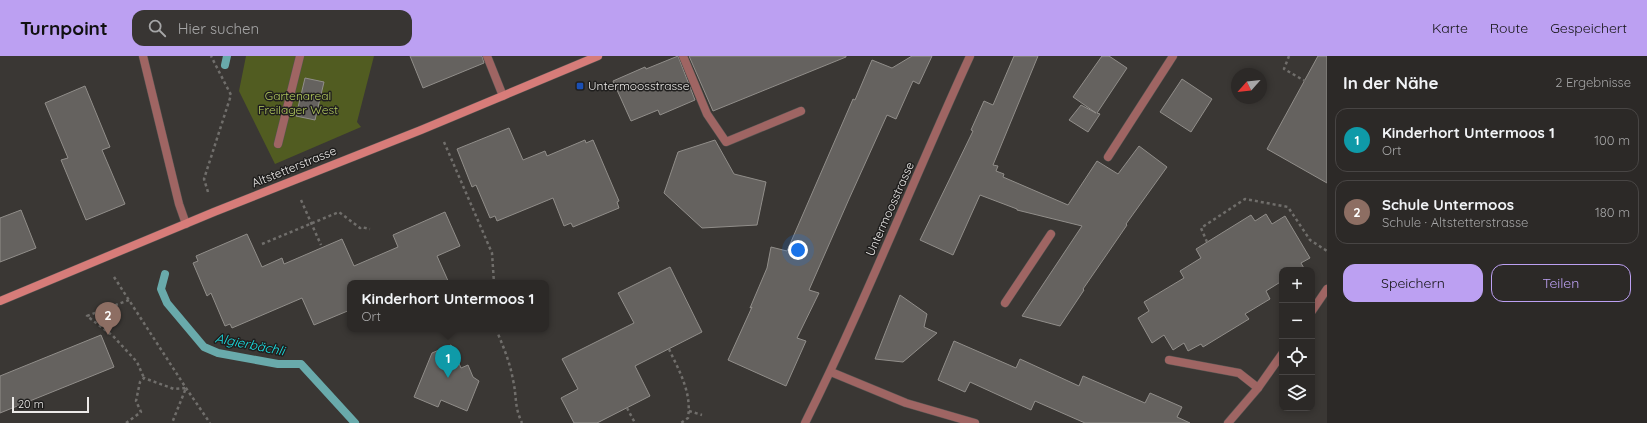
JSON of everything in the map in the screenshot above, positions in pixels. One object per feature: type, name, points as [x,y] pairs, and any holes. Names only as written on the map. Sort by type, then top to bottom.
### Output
[{"type":"street","points":[[143,56],[179,204],[186,224]]},
{"type":"street","points":[[278,144],[300,56]]},
{"type":"street","points":[[487,56],[503,96]]},
{"type":"street","name":"Altstetterstrasse","points":[[0,301],[598,56]]},
{"type":"street","points":[[683,56],[707,114],[726,142],[801,111]]},
{"type":"street","name":"Untermoosstrasse","points":[[805,423],[831,372],[970,56]]},
{"type":"street","points":[[1108,157],[1173,56]]},
{"type":"street","points":[[1005,303],[1051,234]]},
{"type":"street","points":[[1315,307],[1327,289]]},
{"type":"street","points":[[1228,423],[1258,388],[1279,358]]},
{"type":"street","points":[[1169,360],[1239,373],[1258,388]]},
{"type":"street","points":[[831,372],[906,403],[975,423]]},
{"type":"path","points":[[208,192],[204,179],[231,95],[211,56]]},
{"type":"path","points":[[1289,56],[1284,69],[1305,81]]},
{"type":"path","points":[[444,142],[492,253],[494,280]]},
{"type":"path","points":[[1207,242],[1201,228],[1245,199],[1288,207],[1310,240],[1327,251]]},
{"type":"path","points":[[301,200],[321,245]]},
{"type":"path","points":[[262,244],[339,212],[360,228],[370,230]]},
{"type":"path","points":[[114,277],[210,423]]},
{"type":"path","points":[[128,300],[87,316],[113,336],[137,362],[144,378],[174,389],[186,388]]},
{"type":"path","points":[[497,332],[509,361],[514,381],[516,412],[522,423]]},
{"type":"path","points":[[669,349],[687,386],[689,411],[688,418],[681,423]]},
{"type":"path","points":[[126,423],[141,412],[136,401],[140,382],[144,378]]},
{"type":"path","points":[[172,423],[186,388]]},
{"type":"path","points":[[627,408],[635,423]]},
{"type":"path","points":[[689,411],[702,415]]},
{"type":"green space","name":"Gartenareal Freilager West","points":[[246,56],[374,56],[357,122],[361,127],[275,164],[239,91]]},
{"type":"building","points":[[410,56],[482,56],[484,63],[423,88]]},
{"type":"building","points":[[678,56],[695,100],[660,115],[658,110],[631,121],[613,81],[645,67],[646,69]]},
{"type":"building","points":[[689,56],[846,56],[846,57],[713,111]]},
{"type":"building","points":[[912,56],[932,56],[919,84],[913,81],[896,119],[887,115],[849,199],[809,290],[819,293],[797,338],[806,341],[786,386],[728,360],[752,307],[750,308],[767,268],[771,247],[787,251],[853,99],[855,100],[872,60],[892,68]]},
{"type":"building","points":[[1014,56],[1038,56],[993,165],[998,166],[996,171],[1004,174],[1003,177],[1068,205],[1097,161],[1118,174],[1139,146],[1167,167],[1126,224],[1127,225],[1083,289],[1084,290],[1060,326],[1022,316],[1082,226],[1017,210],[980,195],[953,255],[920,240],[973,131],[971,130],[984,101],[993,105]]},
{"type":"building","points":[[1102,56],[1109,56],[1127,68],[1097,113],[1100,114],[1088,132],[1069,120],[1081,105],[1096,113],[1073,97]]},
{"type":"building","points":[[1318,56],[1327,56],[1327,183],[1267,149]]},
{"type":"building","points":[[305,78],[324,82],[315,120],[296,116]]},
{"type":"building","points":[[1182,79],[1212,99],[1191,132],[1160,112]]},
{"type":"building","points":[[85,86],[110,147],[102,150],[125,204],[86,220],[61,160],[68,158],[45,103]]},
{"type":"building","points":[[509,128],[523,160],[545,151],[547,156],[585,140],[586,143],[593,140],[619,201],[617,202],[619,208],[573,227],[571,223],[564,226],[553,198],[497,221],[495,216],[490,218],[476,185],[472,187],[457,149]]},
{"type":"building","points":[[715,140],[734,174],[766,182],[757,225],[702,228],[664,193],[678,152]]},
{"type":"building","points":[[21,210],[36,248],[0,262],[0,218]]},
{"type":"building","points":[[445,212],[460,246],[437,256],[448,280],[347,280],[347,311],[314,325],[302,298],[232,328],[230,324],[225,326],[211,293],[207,296],[193,263],[198,261],[196,256],[247,234],[262,267],[282,258],[284,264],[342,239],[354,266],[398,247],[393,235]]},
{"type":"building","points":[[1266,214],[1272,224],[1285,216],[1310,258],[1301,263],[1303,267],[1279,267],[1279,283],[1266,291],[1270,299],[1245,314],[1249,319],[1203,347],[1201,344],[1188,351],[1184,343],[1173,350],[1164,335],[1152,343],[1138,318],[1149,311],[1144,302],[1184,278],[1180,271],[1201,258],[1196,249],[1251,215],[1255,221]]},
{"type":"building","points":[[670,267],[702,332],[635,366],[650,396],[597,423],[574,423],[561,398],[578,389],[562,359],[634,323],[618,293]]},
{"type":"building","points":[[900,295],[927,314],[924,327],[937,333],[903,362],[875,359]]},
{"type":"building","points":[[101,335],[114,367],[0,413],[0,376]]},
{"type":"building","points":[[954,341],[1016,368],[1020,359],[1079,386],[1083,376],[1145,403],[1150,393],[1182,407],[1177,417],[1190,423],[1085,423],[1035,401],[1031,410],[970,382],[965,392],[938,380]]},
{"type":"building","points":[[451,345],[461,368],[468,365],[473,377],[479,381],[467,411],[441,400],[438,407],[414,397],[432,353]]},
{"type":"waterway","name":"Algierbächli","points":[[225,65],[227,56]]},
{"type":"waterway","name":"Algierbächli","points":[[165,274],[161,289],[167,303],[204,347],[218,353],[278,364],[301,364],[355,423]]},
{"type":"place","name":"Untermoosstrasse","points":[[580,86]]},
{"type":"place","name":"Schule Untermoos","points":[[108,335]]},
{"type":"place","name":"Kinderhort Untermoos 1","points":[[448,378]]}]
